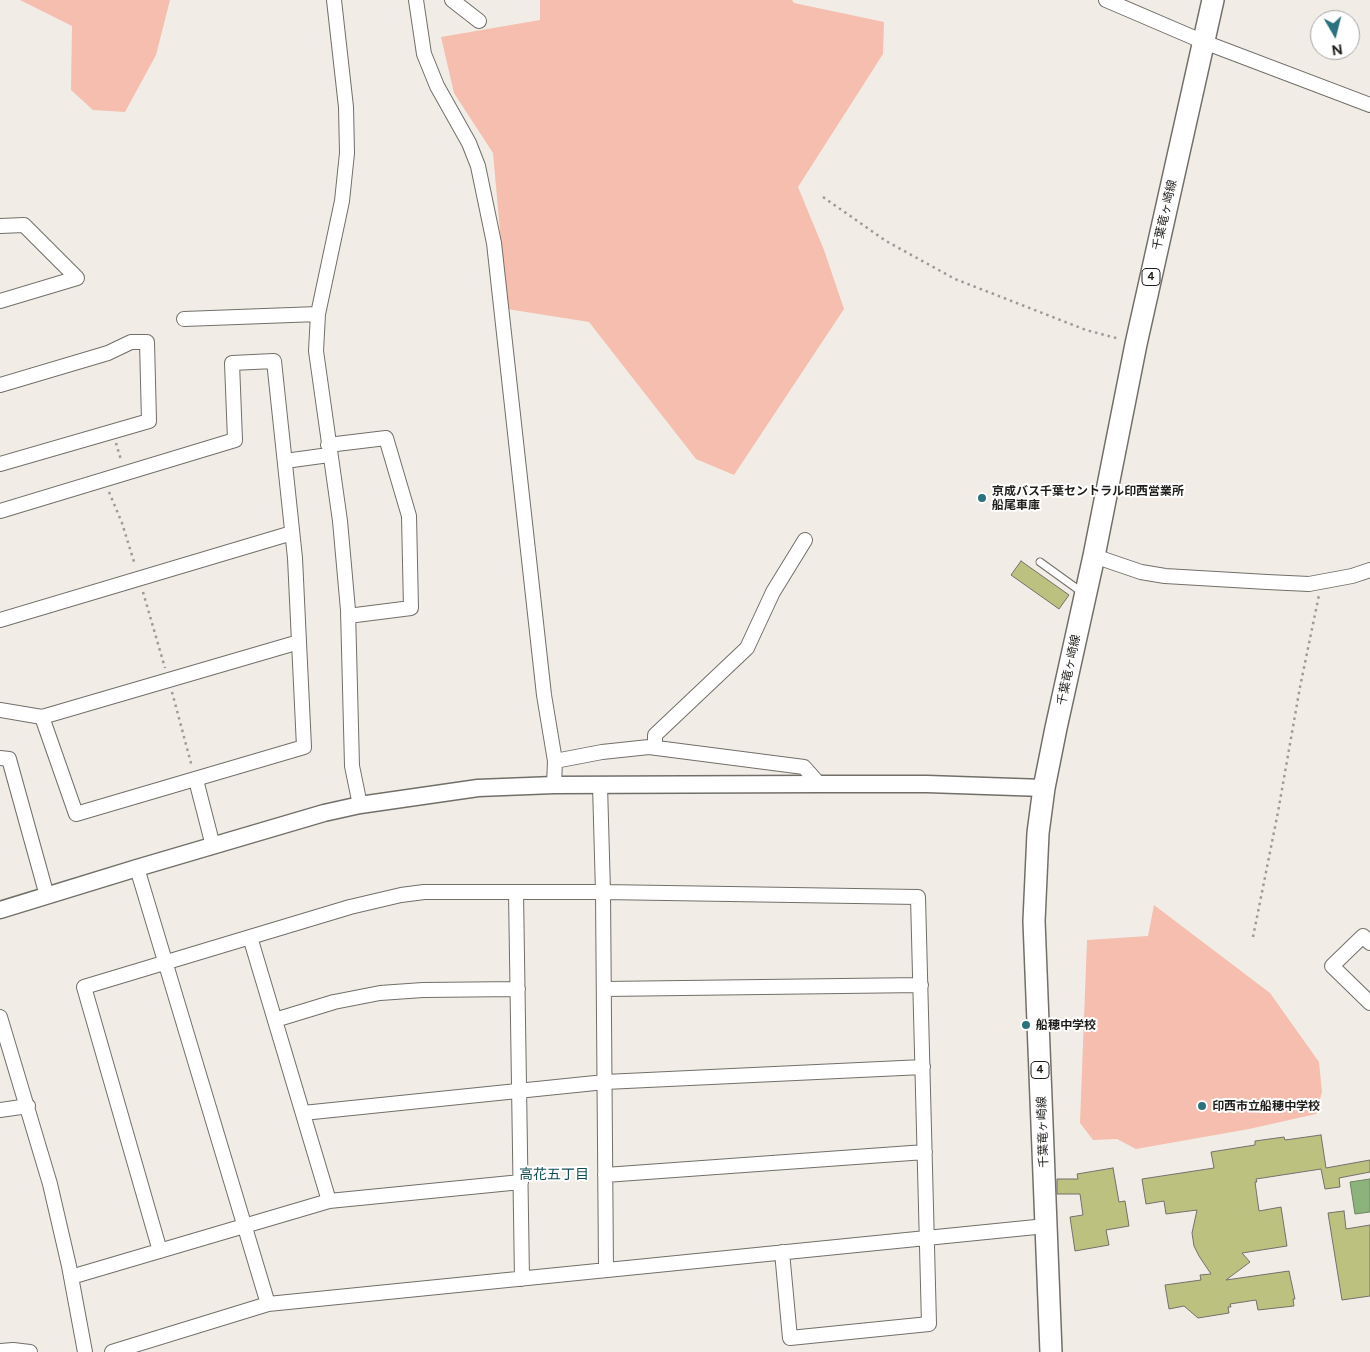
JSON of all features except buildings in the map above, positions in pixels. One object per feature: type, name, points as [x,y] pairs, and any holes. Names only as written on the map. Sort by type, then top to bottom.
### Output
[{"type":"main road","name":"千葉竜ヶ崎線","points":[[1051,1352],[1034,921],[1037,845],[1044,788],[1094,556],[1136,344],[1213,0]]},
{"type":"street","points":[[334,0],[346,107],[347,153],[342,201],[318,314],[316,351],[340,521],[348,616],[352,766],[360,805]]},
{"type":"street","points":[[338,0],[348,0]]},
{"type":"street","points":[[416,0],[424,54],[437,86],[470,143],[478,166],[494,243],[544,695],[555,761],[554,785]]},
{"type":"street","points":[[452,0],[479,22]]},
{"type":"street","points":[[1106,0],[1204,42],[1370,105]]},
{"type":"street","points":[[0,226],[24,225],[77,278],[0,301]]},
{"type":"street","points":[[184,319],[318,314]]},
{"type":"street","points":[[0,385],[108,353],[131,342],[147,342],[149,420],[0,464]]},
{"type":"street","points":[[0,511],[235,440],[232,363],[274,361],[295,558],[304,748],[76,814],[42,717]]},
{"type":"street","points":[[285,461],[386,438],[409,516],[411,608],[348,616]]},
{"type":"street","points":[[0,620],[292,533]]},
{"type":"street","points":[[655,748],[655,735],[747,648],[773,592],[805,540]]},
{"type":"street","points":[[1094,556],[1141,572],[1165,576],[1309,584],[1352,576],[1370,570]]},
{"type":"street","points":[[0,710],[42,717],[299,642]]},
{"type":"street","points":[[555,761],[602,752],[648,747],[804,767],[818,784]]},
{"type":"street","points":[[0,758],[9,759],[47,896]]},
{"type":"street","points":[[196,780],[213,846]]},
{"type":"street","points":[[0,910],[324,813],[360,805],[478,788],[554,785],[927,784],[1044,788]]},
{"type":"street","points":[[600,785],[603,892],[606,1270]]},
{"type":"street","points":[[138,868],[268,1304]]},
{"type":"street","points":[[160,1251],[84,987],[350,907],[401,895],[435,892],[603,892],[918,897],[929,1324],[790,1338],[782,1252]]},
{"type":"street","points":[[516,892],[522,1278]]},
{"type":"street","points":[[1370,943],[1363,936],[1332,966],[1370,1004]]},
{"type":"street","points":[[250,937],[329,1200]]},
{"type":"street","points":[[604,989],[921,985]]},
{"type":"street","points":[[275,1020],[334,1002],[380,993],[423,990],[518,989]]},
{"type":"street","points":[[0,1017],[50,1184],[72,1277],[85,1352]]},
{"type":"street","points":[[303,1113],[605,1082],[923,1067]]},
{"type":"street","points":[[0,1110],[28,1106]]},
{"type":"street","points":[[605,1175],[925,1152]]},
{"type":"street","points":[[72,1277],[329,1200],[521,1182]]},
{"type":"street","points":[[112,1352],[268,1304],[1046,1226]]},
{"type":"street","points":[[0,1351],[30,1352]]},
{"type":"lane","points":[[1040,562],[1085,594]]},
{"type":"path","points":[[823,197],[886,241],[955,279],[1086,330],[1136,344]]},
{"type":"path","points":[[112,431],[124,473]]},
{"type":"path","points":[[104,479],[122,523],[139,578],[196,780]]},
{"type":"path","points":[[1253,937],[1278,812],[1300,686],[1322,581]]},
{"type":"shaded area","points":[[20,0],[170,0],[156,55],[125,112],[93,110],[71,90],[72,26]]},
{"type":"shaded area","points":[[540,0],[792,0],[794,3],[884,22],[883,54],[798,187],[824,250],[844,309],[734,475],[696,459],[589,322],[507,309],[493,153],[454,93],[441,37],[540,20]]},
{"type":"shaded area","points":[[1154,905],[1270,993],[1319,1062],[1322,1092],[1316,1114],[1249,1129],[1136,1149],[1117,1139],[1093,1140],[1080,1123],[1087,940],[1148,936]]},
{"type":"shaded area","points":[[1370,1179],[1370,1212],[1355,1214],[1350,1182]]},
{"type":"place","name":"京成バス千葉セントラル印西営業所 船尾車庫","points":[[982,498]]},
{"type":"place","name":"船穂中学校","points":[[1026,1025]]},
{"type":"place","name":"印西市立船穂中学校","points":[[1202,1106]]},
{"type":"district","name":"高花五丁目","points":[[554,1175]]}]
